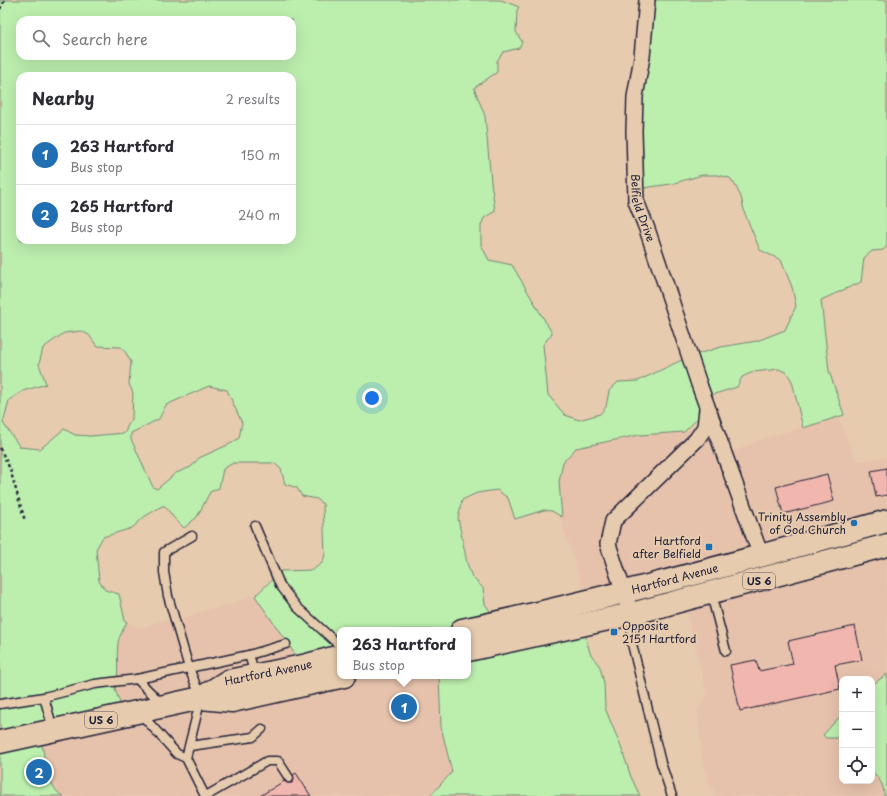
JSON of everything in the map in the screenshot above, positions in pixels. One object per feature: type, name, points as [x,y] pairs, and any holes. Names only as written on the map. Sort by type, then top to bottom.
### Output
[{"type":"highway","name":"Hartford Avenue","points":[[471,628],[539,614],[761,556],[887,521]]},
{"type":"highway","name":"Hartford Avenue","points":[[471,649],[631,614],[710,594],[887,545]]},
{"type":"highway","name":"Hartford Avenue","points":[[201,698],[228,681],[303,666],[337,657]]},
{"type":"highway","name":"Hartford Avenue","points":[[0,742],[201,698],[232,701],[337,678]]},
{"type":"street","name":"Belfield Drive","points":[[647,0],[642,57],[635,104],[634,131],[636,202],[647,229],[671,302],[761,556]]},
{"type":"street","name":"Belfield Drive","points":[[631,614],[608,544],[613,521],[697,439],[705,427],[708,408]]},
{"type":"lane","points":[[255,526],[280,585],[297,607],[337,643]]},
{"type":"lane","points":[[186,758],[201,698],[189,668],[168,596],[164,572],[164,552],[192,536]]},
{"type":"lane","points":[[710,594],[726,651]]},
{"type":"lane","points":[[631,614],[632,644],[661,763],[672,796]]},
{"type":"lane","points":[[0,704],[44,697],[94,684],[137,679],[249,655],[286,644]]},
{"type":"lane","points":[[249,655],[256,675]]},
{"type":"lane","points":[[137,679],[155,697],[160,707]]},
{"type":"lane","points":[[44,697],[53,730]]},
{"type":"lane","points":[[139,711],[177,754],[186,758],[205,796],[267,761],[278,761],[289,778]]},
{"type":"lane","points":[[190,746],[253,737],[262,729]]},
{"type":"path","points":[[0,9],[5,0]]},
{"type":"path","points":[[0,448],[10,469],[25,521]]},
{"type":"shaded area","points":[[838,417],[857,461],[887,457],[887,674],[875,683],[875,676],[839,676],[839,717],[823,735],[826,738],[839,739],[839,784],[875,784],[875,774],[884,790],[884,796],[716,796],[708,781],[702,761],[699,733],[698,711],[707,695],[685,606],[676,590],[590,612],[560,516],[559,482],[563,462],[576,448],[639,435],[684,432],[713,420],[729,454],[759,440]]},
{"type":"shaded area","points":[[253,595],[255,596],[308,673],[337,676],[337,679],[439,679],[441,727],[452,772],[430,796],[63,796],[59,794],[49,776],[41,739],[120,703],[115,689],[117,681],[118,642],[127,622],[138,628],[158,621],[179,620],[206,610],[232,604]]},
{"type":"green space","points":[[0,0],[501,0],[519,7],[517,10],[516,32],[522,42],[519,48],[503,52],[497,61],[497,72],[474,88],[485,116],[495,211],[484,218],[481,225],[481,245],[489,260],[512,265],[552,333],[543,345],[548,395],[565,415],[579,420],[600,414],[606,407],[609,391],[618,382],[638,381],[688,357],[721,347],[757,341],[785,330],[796,306],[792,287],[781,260],[760,250],[745,214],[741,197],[730,178],[717,175],[702,175],[671,184],[636,189],[648,0],[887,0],[887,246],[883,250],[872,251],[864,258],[861,282],[821,300],[829,371],[844,415],[803,428],[792,381],[787,373],[779,369],[753,372],[742,377],[737,387],[708,396],[701,415],[684,432],[639,435],[576,448],[563,462],[559,482],[562,517],[552,511],[544,510],[515,519],[508,498],[497,490],[477,493],[462,500],[458,518],[467,563],[472,577],[483,588],[485,604],[490,611],[495,632],[574,616],[586,638],[590,653],[600,667],[604,683],[605,708],[621,747],[631,777],[640,796],[430,796],[452,772],[441,727],[439,679],[471,679],[471,627],[337,627],[337,670],[308,673],[255,596],[281,571],[313,570],[323,562],[325,554],[323,504],[317,499],[302,496],[297,488],[285,484],[281,469],[274,463],[233,463],[223,469],[219,488],[210,492],[197,517],[184,528],[165,506],[162,506],[144,517],[132,528],[103,537],[96,549],[99,581],[105,590],[119,594],[125,621],[127,622],[120,635],[118,643],[117,677],[115,689],[120,703],[123,719],[41,739],[50,779],[54,787],[63,796],[0,796]],"holes":[[[81,331],[89,335],[97,346],[121,347],[131,362],[129,384],[133,393],[132,419],[125,433],[90,436],[75,435],[64,429],[40,449],[20,447],[3,423],[9,400],[23,391],[46,384],[39,364],[43,348],[64,333]],[[209,386],[227,390],[242,423],[239,438],[232,443],[199,458],[191,467],[176,473],[157,489],[153,487],[131,439],[131,433],[159,419],[166,405]]]},
{"type":"green space","points":[[887,674],[887,796],[884,796],[884,789],[875,775],[875,683]]},
{"type":"green space","points":[[839,717],[839,739],[826,738],[823,735]]},
{"type":"building","points":[[887,468],[887,495],[876,497],[871,471]]},
{"type":"building","points":[[827,474],[834,501],[783,514],[776,487]]},
{"type":"building","points":[[855,626],[862,660],[835,665],[839,689],[740,711],[730,665],[756,660],[759,671],[793,664],[788,641]]},
{"type":"building","points":[[296,773],[311,796],[260,796],[284,781],[287,783],[292,783],[294,780],[293,775]]},
{"type":"place","name":"Trinity Assembly of God Church","points":[[854,523]]},
{"type":"place","name":"Hartford after Belfield","points":[[709,547]]},
{"type":"place","name":"Opposite 2151 Hartford","points":[[614,632]]},
{"type":"place","name":"263 Hartford","points":[[404,707]]},
{"type":"place","name":"265 Hartford","points":[[39,772]]}]
